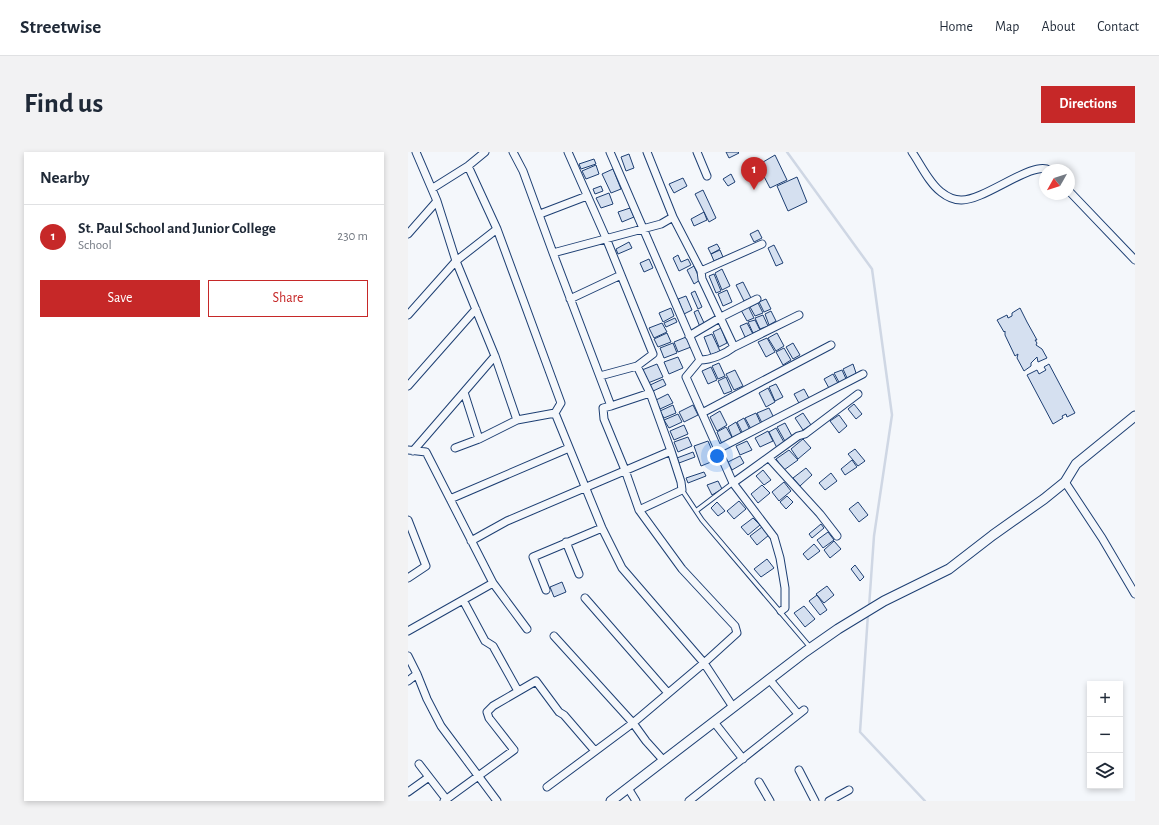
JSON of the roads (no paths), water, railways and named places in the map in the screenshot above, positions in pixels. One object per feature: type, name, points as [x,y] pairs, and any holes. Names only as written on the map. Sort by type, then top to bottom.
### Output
[{"type":"street","points":[[416,152],[437,201],[456,261],[495,356],[517,420]]},
{"type":"street","points":[[432,188],[468,166],[485,152]]},
{"type":"street","points":[[513,152],[523,171],[540,214],[553,254],[611,406]]},
{"type":"street","points":[[568,152],[606,239],[653,354],[637,366],[600,376]]},
{"type":"street","points":[[610,152],[700,360]]},
{"type":"street","points":[[647,152],[673,217],[701,271],[702,279],[734,347]]},
{"type":"street","points":[[697,152],[707,176]]},
{"type":"street","points":[[912,152],[931,181],[940,191],[952,198],[960,200],[979,197],[1029,171],[1039,169]]},
{"type":"street","points":[[468,166],[497,229],[560,403],[556,413],[602,528],[622,568],[704,663],[734,707]]},
{"type":"street","points":[[540,214],[587,196]]},
{"type":"street","points":[[1075,196],[1135,260]]},
{"type":"street","points":[[408,234],[437,201]]},
{"type":"street","points":[[553,254],[661,224],[673,217]]},
{"type":"street","points":[[408,315],[456,261],[497,229]]},
{"type":"street","points":[[701,271],[762,244]]},
{"type":"street","points":[[570,299],[621,275]]},
{"type":"street","points":[[689,336],[757,299]]},
{"type":"street","points":[[408,386],[476,309]]},
{"type":"street","points":[[700,360],[706,360],[728,351],[799,315]]},
{"type":"street","points":[[702,413],[831,345]]},
{"type":"street","points":[[411,451],[495,356]]},
{"type":"street","points":[[700,360],[686,377],[733,483],[774,537],[780,558],[786,592],[785,608],[781,612]]},
{"type":"street","points":[[637,366],[650,393],[671,451],[681,482],[682,490],[639,510]]},
{"type":"street","points":[[718,449],[863,374]]},
{"type":"street","points":[[464,392],[479,439]]},
{"type":"street","points":[[547,787],[633,723],[737,633],[734,626],[682,569],[639,510],[625,470],[604,419],[603,408],[650,393]]},
{"type":"street","points":[[733,483],[798,436],[805,434],[858,394]]},
{"type":"street","points":[[455,448],[479,439],[517,420],[556,413]]},
{"type":"street","points":[[611,801],[810,648],[863,614],[949,568],[1044,499],[1066,482],[1076,464],[1135,416]]},
{"type":"street","points":[[450,498],[569,448]]},
{"type":"street","points":[[411,451],[426,452],[494,583],[527,629]]},
{"type":"street","points":[[471,540],[507,521],[671,451]]},
{"type":"street","points":[[769,458],[820,514],[837,536]]},
{"type":"street","points":[[1066,482],[1102,538],[1135,594]]},
{"type":"street","points":[[408,520],[426,566],[408,578]]},
{"type":"street","points":[[546,590],[532,556],[602,528]]},
{"type":"street","points":[[566,542],[579,574]]},
{"type":"street","points":[[408,631],[494,583]]},
{"type":"street","points":[[586,598],[668,693]]},
{"type":"street","points":[[463,600],[485,641],[493,646],[518,691]]},
{"type":"street","points":[[554,636],[633,723],[646,741],[664,760]]},
{"type":"street","points":[[408,656],[441,726],[497,801]]},
{"type":"street","points":[[408,681],[417,674]]},
{"type":"street","points":[[689,801],[801,712],[769,679]]},
{"type":"street","points":[[419,764],[445,800],[514,750],[489,718],[487,712],[493,706],[536,681],[559,712],[564,715],[595,751]]},
{"type":"street","points":[[714,722],[742,759]]},
{"type":"street","points":[[799,770],[815,801]]},
{"type":"street","points":[[408,792],[429,777]]},
{"type":"street","points":[[759,782],[766,800]]},
{"type":"street","points":[[628,788],[636,801]]},
{"type":"street","points":[[829,801],[848,790]]},
{"type":"lane","points":[[696,510],[733,483]]},
{"type":"lane","points":[[682,490],[702,520],[810,648]]},
{"type":"waterway","points":[[787,152],[872,269],[892,415],[874,536],[869,607]]},
{"type":"waterway","points":[[868,614],[860,732],[925,801]]},
{"type":"place","name":"St. Paul School and Junior College","points":[[754,190]]}]
